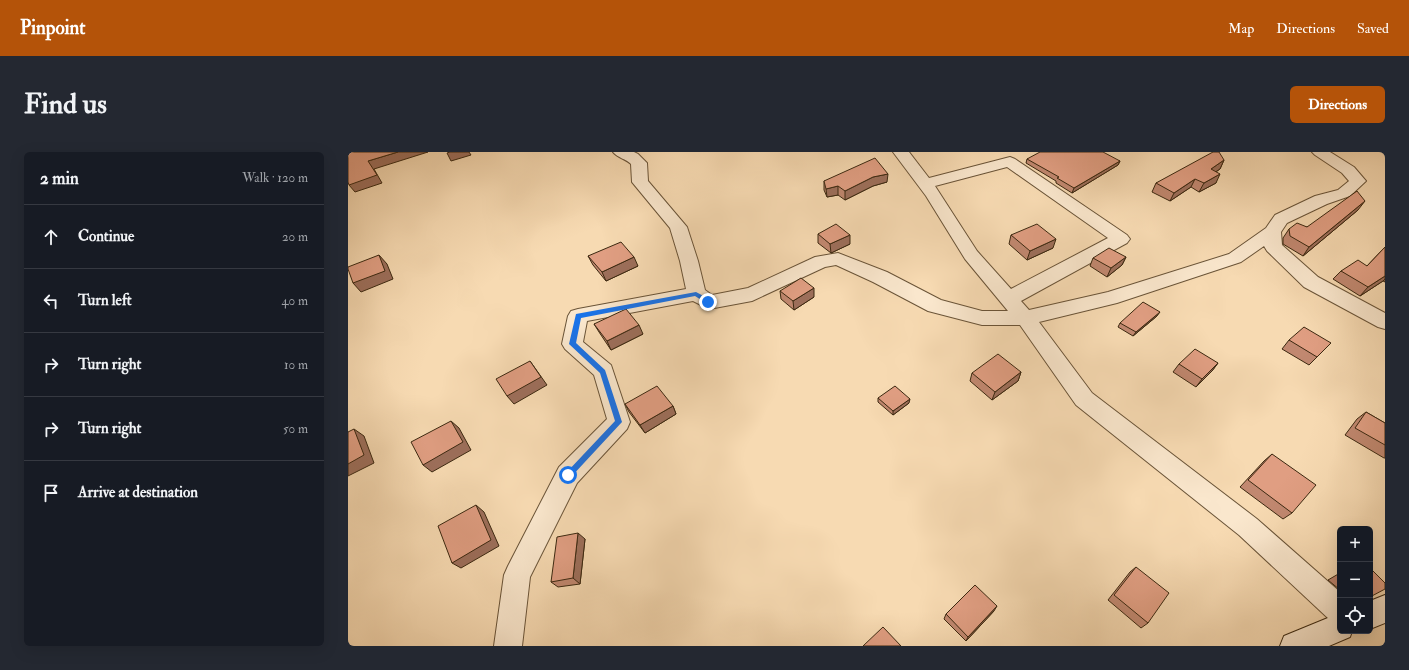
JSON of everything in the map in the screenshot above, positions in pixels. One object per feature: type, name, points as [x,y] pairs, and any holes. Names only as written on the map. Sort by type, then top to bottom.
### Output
[{"type":"street","points":[[621,152],[633,157],[639,163],[640,182],[678,227],[689,261],[696,294]]},
{"type":"street","points":[[901,152],[925,184],[971,255],[1025,318],[1084,399],[1248,527],[1337,607]]},
{"type":"street","points":[[508,646],[517,575],[568,475],[619,422],[603,371],[572,344],[578,316],[696,294],[708,302],[752,294],[821,260],[838,259],[880,277],[935,306],[982,318],[1025,318],[1110,298],[1235,258],[1272,232],[1281,219],[1321,200],[1344,193],[1358,181],[1348,170],[1320,152]]},
{"type":"street","points":[[925,184],[1010,162],[1121,239],[1090,254],[1010,299]]},
{"type":"street","points":[[1272,232],[1273,247],[1311,282],[1385,322]]},
{"type":"street","points":[[1373,614],[1385,609]]},
{"type":"street","points":[[1294,646],[1337,628]]},
{"type":"building","points":[[348,152],[398,152],[368,161],[377,175],[349,185]]},
{"type":"building","points":[[1040,152],[1103,152],[1120,161],[1074,188],[1057,178],[1059,177],[1027,159]]},
{"type":"building","points":[[1213,152],[1219,152],[1224,160],[1211,169],[1220,174],[1204,183],[1195,179],[1174,193],[1156,183]]},
{"type":"building","points":[[875,158],[888,174],[873,177],[845,191],[838,186],[826,189],[824,181]]},
{"type":"building","points":[[1357,191],[1365,201],[1309,247],[1290,236],[1289,229],[1297,223],[1307,227]]},
{"type":"building","points":[[836,224],[850,235],[830,244],[818,234]]},
{"type":"building","points":[[1037,224],[1056,239],[1030,251],[1011,235]]},
{"type":"building","points":[[621,242],[634,257],[602,272],[588,256]]},
{"type":"building","points":[[1385,247],[1385,276],[1368,287],[1341,271],[1358,260],[1367,266]]},
{"type":"building","points":[[1109,248],[1126,257],[1111,268],[1093,258]]},
{"type":"building","points":[[379,255],[385,271],[353,283],[348,267]]},
{"type":"building","points":[[801,278],[814,288],[793,301],[780,291]]},
{"type":"building","points":[[1143,302],[1160,312],[1136,332],[1120,323]]},
{"type":"building","points":[[626,309],[639,325],[607,341],[594,324]]},
{"type":"building","points":[[1304,327],[1331,343],[1317,357],[1289,340]]},
{"type":"building","points":[[1195,349],[1218,363],[1202,379],[1179,364]]},
{"type":"building","points":[[998,354],[1021,372],[995,392],[972,373]]},
{"type":"building","points":[[530,361],[541,377],[507,396],[496,379]]},
{"type":"building","points":[[657,386],[673,406],[640,425],[625,404]]},
{"type":"building","points":[[895,386],[910,399],[893,411],[878,398]]},
{"type":"building","points":[[1366,412],[1385,423],[1385,445],[1355,428]]},
{"type":"building","points":[[451,421],[463,442],[423,465],[411,442]]},
{"type":"building","points":[[354,429],[364,455],[348,464],[348,432]]},
{"type":"building","points":[[1272,454],[1316,485],[1292,513],[1248,480]]},
{"type":"building","points":[[476,505],[491,540],[452,563],[438,526]]},
{"type":"building","points":[[578,533],[573,578],[551,582],[557,537]]},
{"type":"building","points":[[1136,567],[1169,593],[1148,623],[1114,595]]},
{"type":"building","points":[[1373,571],[1385,583],[1385,589],[1373,595]]},
{"type":"building","points":[[975,585],[997,606],[968,637],[946,614]]},
{"type":"building","points":[[883,627],[901,646],[863,646]]},
{"type":"route","points":[[568,475],[619,422],[603,371],[572,344],[578,316],[696,294],[708,302]]}]
